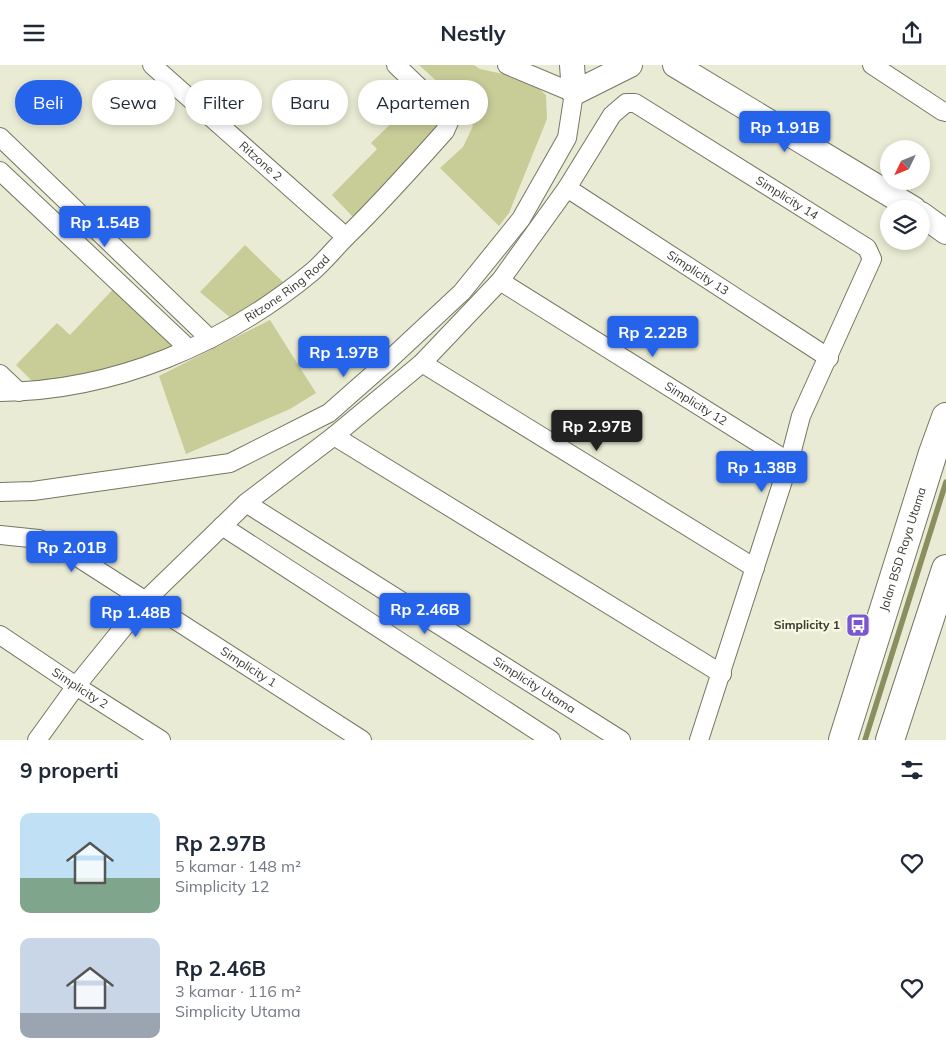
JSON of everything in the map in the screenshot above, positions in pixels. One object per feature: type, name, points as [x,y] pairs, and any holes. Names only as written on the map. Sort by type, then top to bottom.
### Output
[{"type":"main road","name":"Jalan BSD Raya Utama","points":[[843,740],[930,462],[946,417]]},
{"type":"main road","points":[[890,740],[946,569]]},
{"type":"street","name":"Ritzone 2","points":[[152,65],[346,237]]},
{"type":"street","name":"Ritzone Ring Road","points":[[0,392],[44,391],[109,379],[210,339],[242,323],[313,271],[369,215],[445,131],[449,122],[443,110],[396,65]]},
{"type":"street","points":[[507,65],[574,93],[630,65]]},
{"type":"street","points":[[0,492],[33,491],[230,463],[328,413],[462,292],[521,219],[567,138],[574,93],[572,65]]},
{"type":"street","points":[[676,65],[899,200]]},
{"type":"street","points":[[872,65],[946,112]]},
{"type":"street","name":"Simplicity 14","points":[[567,188],[612,115],[626,103],[635,103],[867,247],[872,259],[829,358]]},
{"type":"street","points":[[0,137],[210,339]]},
{"type":"street","points":[[0,171],[188,348]]},
{"type":"street","points":[[37,740],[76,686],[145,601],[246,503],[334,436],[422,363],[500,281],[567,188]]},
{"type":"street","name":"Simplicity 13","points":[[567,188],[829,358]]},
{"type":"street","points":[[930,220],[946,232]]},
{"type":"street","name":"Simplicity 12","points":[[500,281],[789,462]]},
{"type":"street","points":[[699,740],[722,674],[789,462],[801,416],[829,358]]},
{"type":"street","points":[[422,363],[755,568]]},
{"type":"street","points":[[0,374],[19,392]]},
{"type":"street","points":[[334,436],[722,674]]},
{"type":"street","name":"Simplicity Utama","points":[[246,503],[621,740]]},
{"type":"street","points":[[222,526],[551,740]]},
{"type":"street","name":"Simplicity 1","points":[[0,535],[39,539],[68,551],[362,740]]},
{"type":"street","name":"Simplicity 2","points":[[0,635],[161,740]]},
{"type":"green space","points":[[419,65],[474,65],[480,69],[530,80],[546,95],[547,119],[509,213],[499,226],[440,168],[463,147],[473,125],[488,125],[488,80],[435,80]]},
{"type":"green space","points":[[389,125],[450,125],[361,221],[353,217],[332,195],[377,149],[371,143]]},
{"type":"green space","points":[[245,245],[286,285],[233,320],[200,292]]},
{"type":"green space","points":[[119,283],[186,341],[169,354],[47,385],[32,381],[16,365],[57,323],[70,335]]},
{"type":"green space","points":[[270,320],[316,393],[290,409],[186,454],[159,376]]},
{"type":"waterway","points":[[865,740],[946,482]]},
{"type":"place","name":"Simplicity 1","points":[[858,625]]}]
